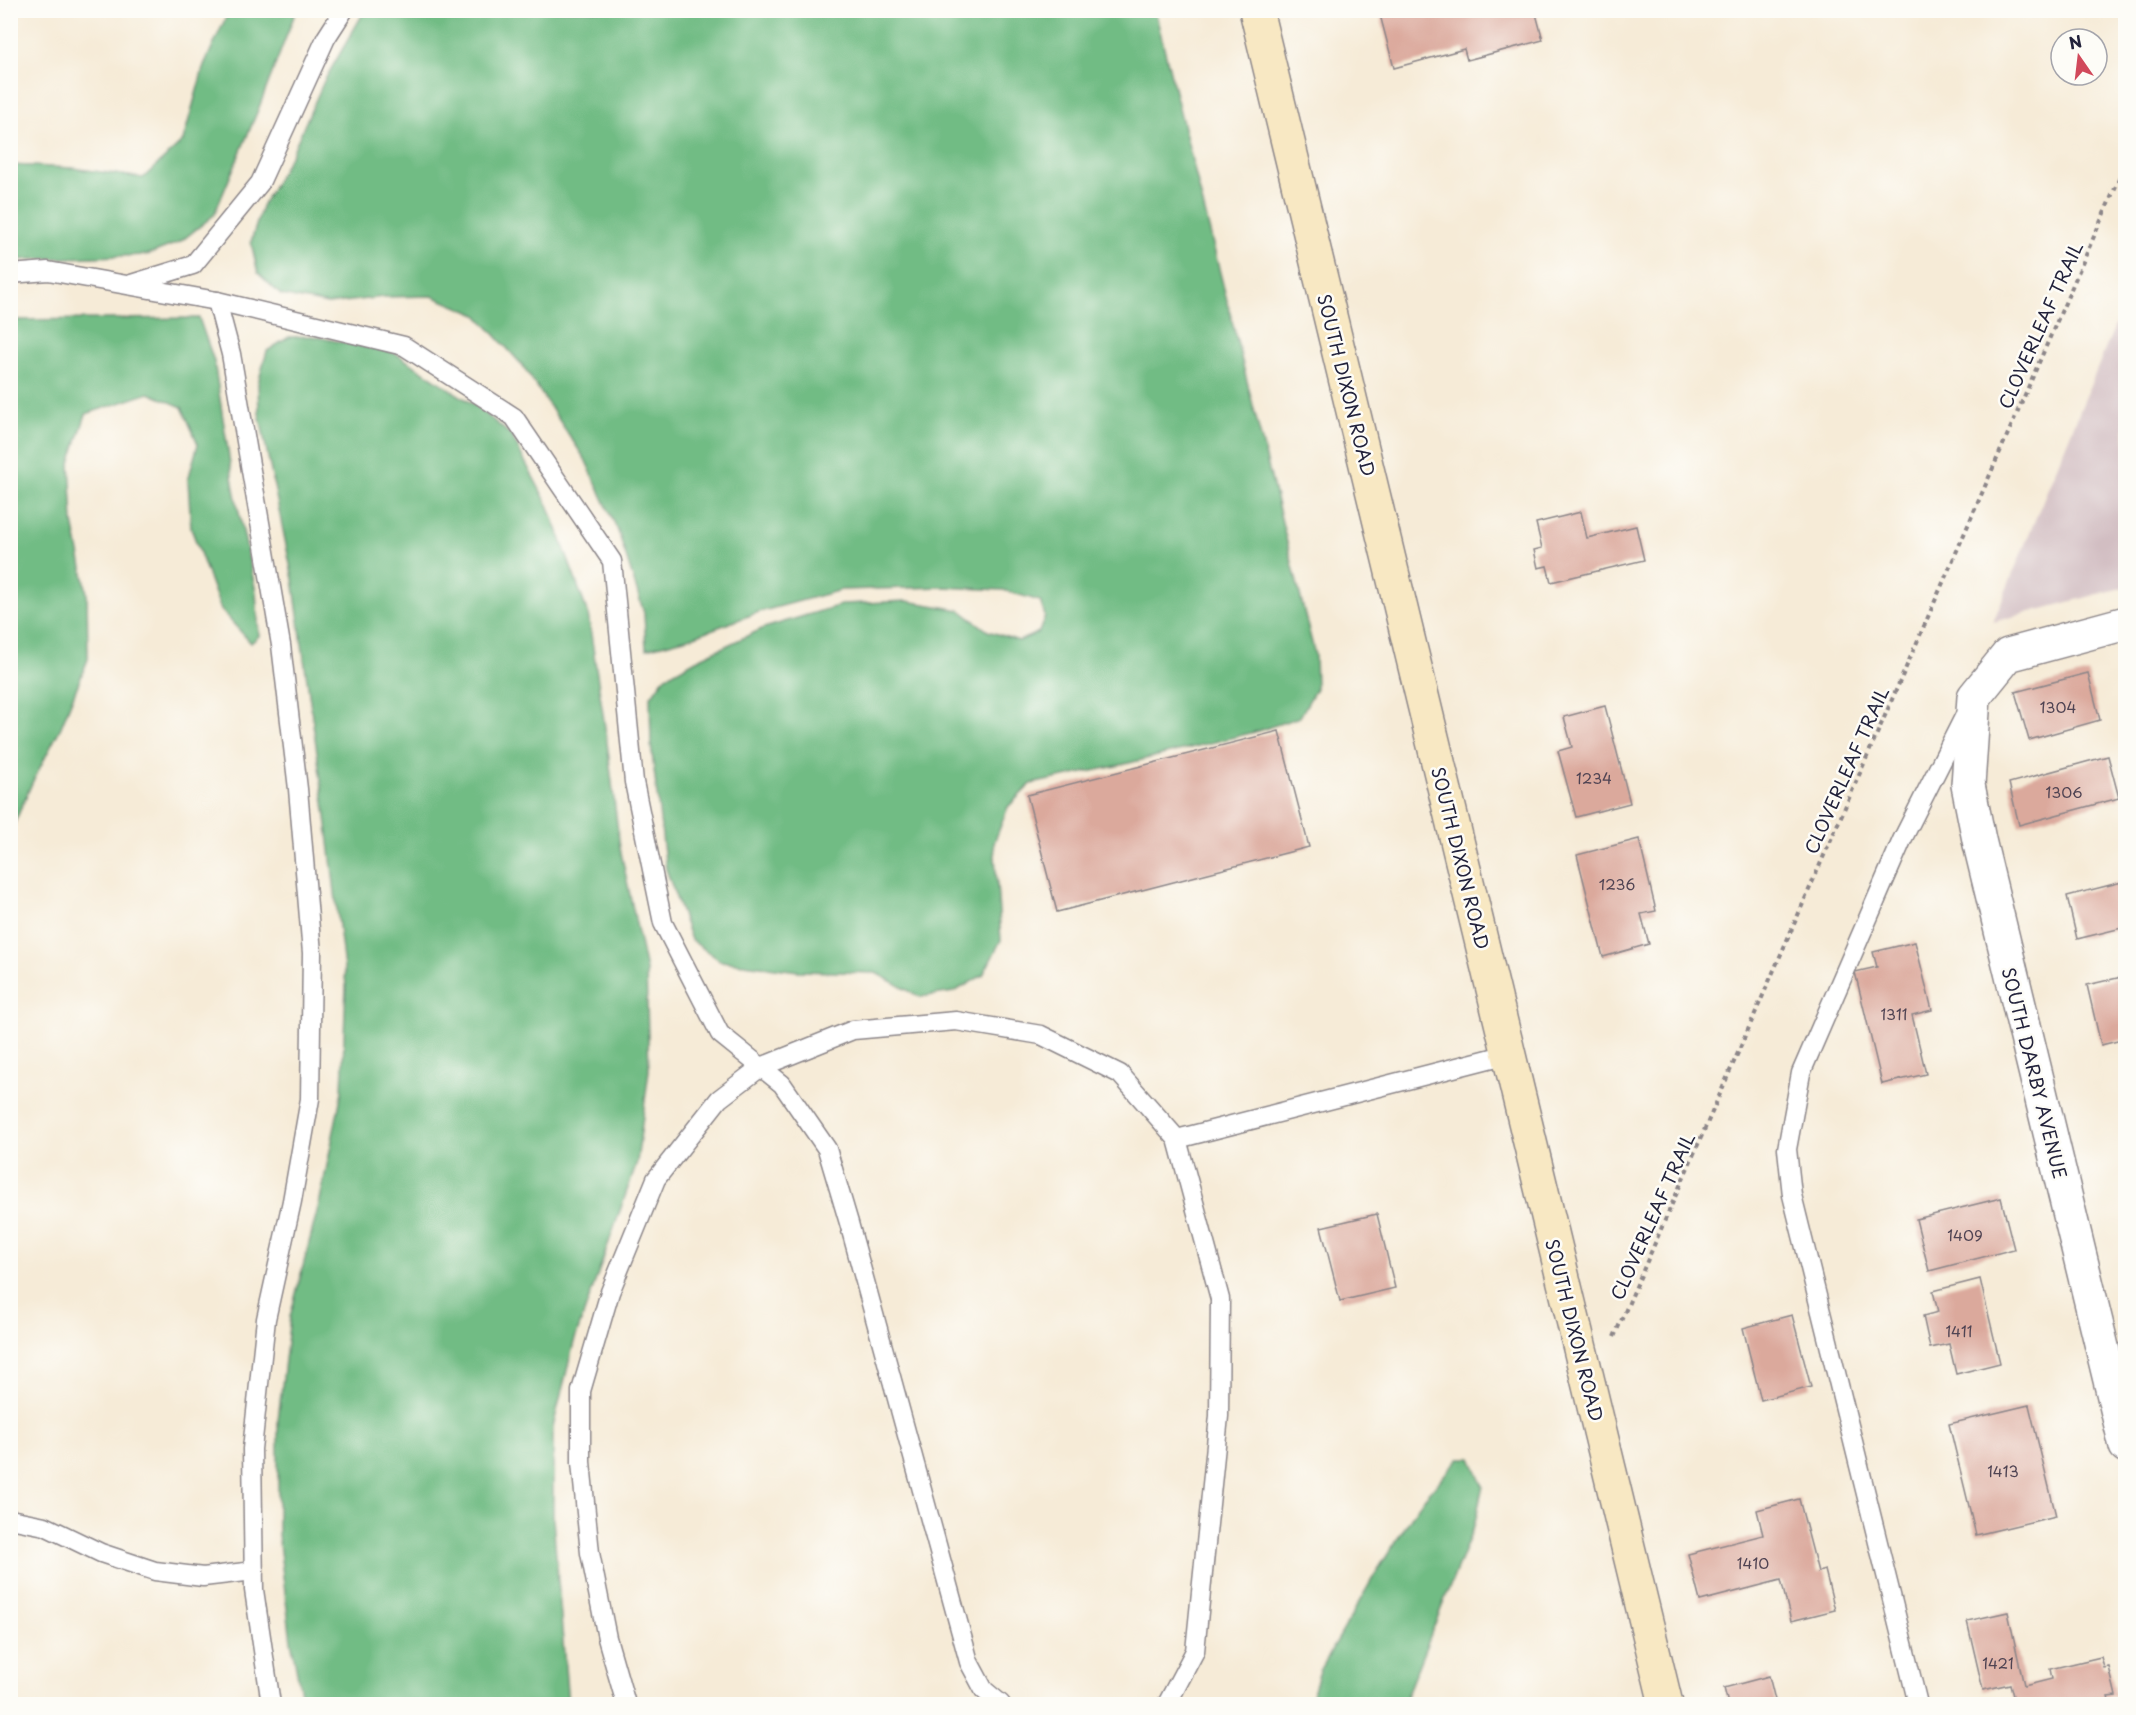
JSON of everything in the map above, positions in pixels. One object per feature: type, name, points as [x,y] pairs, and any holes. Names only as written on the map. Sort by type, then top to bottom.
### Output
[{"type":"main road","name":"SOUTH DIXON ROAD","points":[[1256,10],[1666,1704]]},
{"type":"street","points":[[1974,697],[2008,655],[2126,623]]},
{"type":"street","name":"SOUTH DARBY AVENUE","points":[[1974,697],[1968,785],[2126,1446]]},
{"type":"lane","points":[[126,285],[193,264],[260,183],[326,38],[344,10]]},
{"type":"lane","points":[[10,274],[48,271],[217,301],[404,346],[514,417],[612,561],[634,782],[663,924],[720,1034],[782,1084],[827,1149],[969,1662],[984,1690],[1001,1704]]},
{"type":"lane","points":[[217,301],[231,354],[280,645],[298,789],[312,953],[310,1099],[292,1201],[266,1319],[252,1449],[254,1590],[270,1704]]},
{"type":"lane","points":[[1918,1704],[1792,1195],[1786,1149],[1801,1073],[1902,840],[1974,697]]},
{"type":"lane","points":[[626,1704],[607,1638],[590,1553],[581,1462],[581,1391],[610,1292],[656,1179],[719,1099],[761,1067],[853,1030],[956,1021],[1041,1035],[1120,1074],[1177,1139],[1220,1299],[1219,1416],[1195,1651],[1167,1704]]},
{"type":"lane","points":[[1177,1139],[1508,1054]]},
{"type":"lane","points":[[10,1519],[45,1526],[101,1553],[155,1571],[203,1578],[254,1571]]},
{"type":"path","name":"CLOVERLEAF TRAIL","points":[[1589,1387],[1625,1312],[2126,163]]},
{"type":"shaded area","points":[[2125,301],[2125,587],[1993,622]]},
{"type":"green space","points":[[365,10],[1155,11],[1315,655],[1316,688],[1300,717],[1255,732],[1121,765],[1031,784],[1008,807],[994,843],[1001,940],[983,975],[954,992],[920,997],[876,973],[798,971],[721,961],[691,940],[666,869],[651,745],[650,698],[664,678],[764,628],[844,604],[907,601],[960,610],[988,631],[1019,641],[1039,632],[1045,616],[1040,601],[1003,590],[943,587],[841,590],[759,612],[692,637],[646,649],[644,613],[618,531],[585,459],[523,366],[477,315],[432,296],[383,297],[328,304],[281,295],[258,273],[251,242],[262,206],[292,153],[324,81]]},
{"type":"green space","points":[[229,11],[296,11],[214,215],[180,242],[147,255],[11,260],[11,165],[73,168],[143,178],[183,141],[204,65]]},
{"type":"green space","points":[[199,318],[214,361],[234,489],[256,592],[259,636],[251,643],[221,610],[191,528],[188,480],[198,444],[182,407],[149,393],[86,414],[70,463],[73,522],[87,593],[88,659],[61,727],[32,783],[11,831],[11,320]]},
{"type":"green space","points":[[312,336],[395,353],[476,406],[511,435],[549,507],[588,614],[620,848],[646,970],[649,1070],[637,1162],[574,1342],[553,1427],[553,1518],[568,1704],[303,1704],[291,1641],[278,1535],[278,1420],[290,1317],[320,1200],[342,1091],[346,985],[326,817],[293,579],[259,413],[258,383],[267,351],[289,337]]},
{"type":"green space","points":[[1459,1458],[1471,1458],[1483,1486],[1474,1526],[1403,1704],[1309,1704],[1320,1671],[1374,1576],[1421,1502]]},
{"type":"building","points":[[1535,10],[1543,40],[1467,60],[1464,49],[1394,68],[1379,11]]},
{"type":"building","points":[[1581,512],[1587,538],[1636,526],[1644,560],[1551,582],[1547,566],[1538,568],[1534,550],[1542,548],[1536,523]]},
{"type":"building","points":[[2088,673],[2100,720],[2029,740],[2015,692]]},
{"type":"building","points":[[1605,706],[1630,803],[1576,817],[1558,751],[1572,747],[1564,717]]},
{"type":"building","points":[[1279,731],[1309,847],[1057,912],[1027,795]]},
{"type":"building","points":[[2108,756],[2119,798],[2019,825],[2009,783]]},
{"type":"building","points":[[1639,839],[1656,911],[1641,914],[1649,944],[1603,957],[1577,855]]},
{"type":"building","points":[[2126,881],[2126,927],[2077,939],[2067,896]]},
{"type":"building","points":[[1915,942],[1932,1010],[1912,1015],[1926,1074],[1882,1084],[1855,972],[1877,967],[1873,952]]},
{"type":"building","points":[[2126,976],[2126,1039],[2101,1045],[2087,985]]},
{"type":"building","points":[[2001,1198],[2014,1249],[1929,1271],[1916,1219]]},
{"type":"building","points":[[1377,1214],[1395,1288],[1340,1301],[1321,1227]]},
{"type":"building","points":[[1980,1279],[2000,1363],[1956,1374],[1949,1344],[1930,1348],[1923,1316],[1938,1312],[1933,1291]]},
{"type":"building","points":[[1792,1315],[1811,1387],[1761,1400],[1743,1328]]},
{"type":"building","points":[[2029,1405],[2056,1516],[1976,1535],[1949,1424]]},
{"type":"building","points":[[1799,1499],[1818,1572],[1825,1570],[1835,1610],[1791,1621],[1781,1580],[1700,1601],[1688,1554],[1763,1535],[1757,1510]]},
{"type":"building","points":[[2008,1612],[2024,1686],[2052,1679],[2050,1669],[2101,1657],[2104,1668],[2109,1667],[2116,1696],[2108,1697],[2110,1704],[2015,1704],[2010,1684],[1983,1690],[1967,1621]]},
{"type":"building","points":[[1769,1676],[1776,1704],[1728,1704],[1724,1688]]}]
